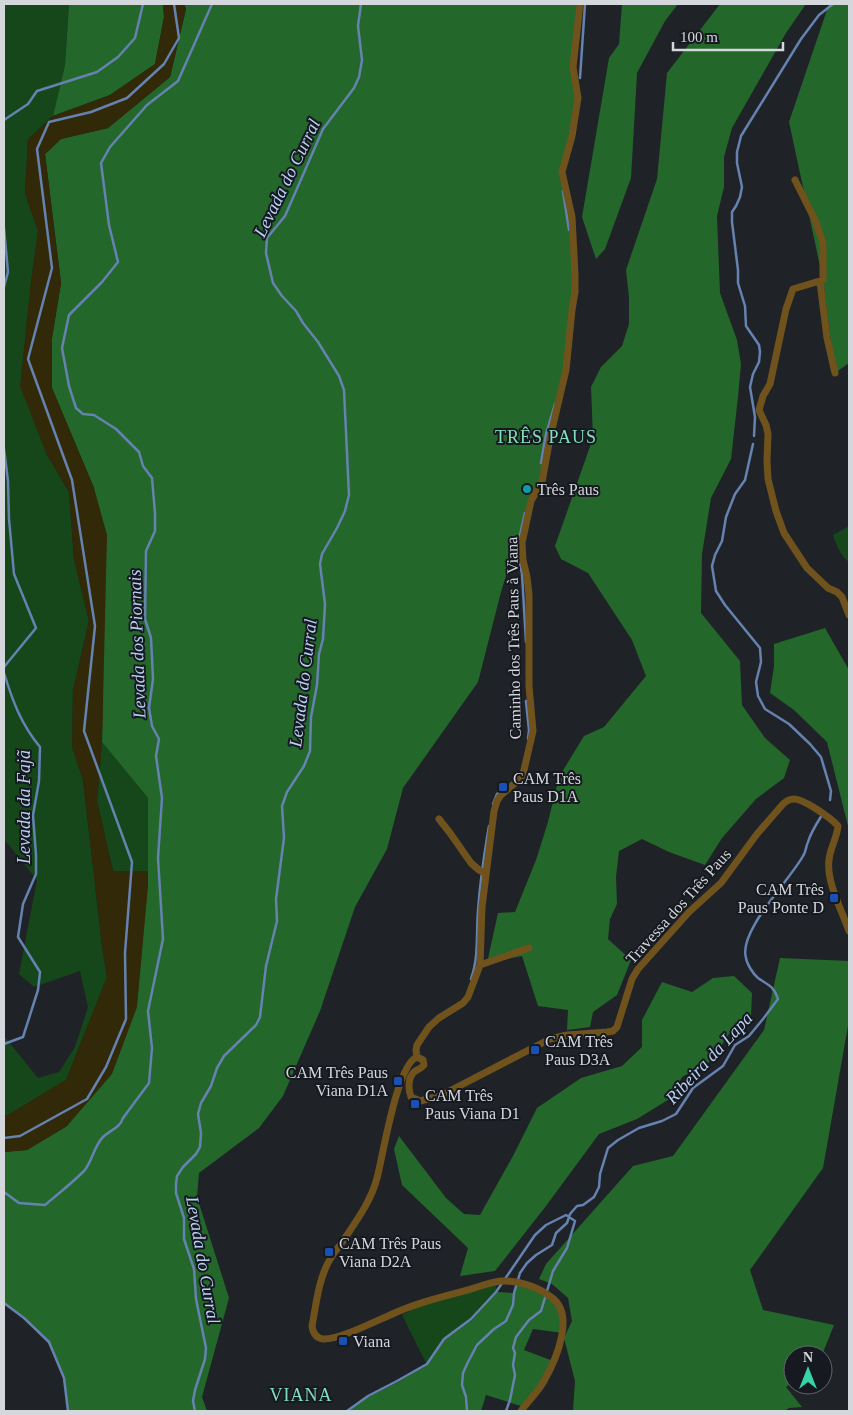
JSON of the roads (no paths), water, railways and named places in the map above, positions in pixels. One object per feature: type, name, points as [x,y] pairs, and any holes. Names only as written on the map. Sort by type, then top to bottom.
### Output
[{"type":"street","name":"Caminho dos Três Paus à Viana","points":[[521,1411],[547,1375],[556,1355],[563,1333],[564,1322],[561,1309],[553,1298],[526,1284],[495,1282],[401,1310],[341,1335],[324,1339],[317,1337],[312,1330],[312,1326],[322,1279],[328,1263],[367,1202],[377,1179],[390,1116],[402,1078],[412,1060],[417,1057],[417,1045],[439,1018],[468,997],[480,965],[485,873],[496,801],[521,778],[528,756],[533,731],[529,686],[529,595],[522,543],[531,501],[542,482],[566,370],[575,292],[572,217],[562,172],[572,136],[578,98],[573,67],[580,4]]},
{"type":"street","points":[[795,180],[815,220],[823,243],[822,280],[820,282],[827,338],[835,373]]},
{"type":"street","points":[[820,282],[793,289],[786,309],[770,384],[763,396],[759,410],[768,434],[768,479],[784,533],[807,568],[828,588],[837,592],[842,597],[849,615]]},
{"type":"street","name":"Travessa dos Três Paus","points":[[417,1057],[423,1060],[424,1065],[412,1075],[409,1090],[411,1096],[420,1101],[440,1096],[550,1039],[567,1035],[613,1031],[617,1027],[632,979],[638,969],[689,912],[721,883],[757,834],[787,800],[801,800],[818,810],[838,826],[829,861],[829,874],[849,931]]},
{"type":"street","points":[[439,819],[471,863],[485,873]]},
{"type":"street","points":[[480,965],[529,948]]},
{"type":"waterway","name":"Levada da Fajã","points":[[4,120],[28,104],[37,91],[97,72],[118,57],[135,38],[143,4]]},
{"type":"waterway","points":[[4,1138],[20,1136],[87,1099],[106,1067],[126,1019],[125,953],[132,862],[84,731],[95,626],[72,480],[28,359],[52,268],[37,149],[49,122],[91,112],[127,98],[164,64],[179,38],[174,4]]},
{"type":"waterway","name":"Levada dos Piornais","points":[[4,1192],[19,1203],[45,1205],[84,1171],[100,1141],[120,1124],[149,1083],[152,1048],[148,1011],[163,939],[158,858],[162,798],[156,756],[159,739],[152,726],[149,708],[153,679],[151,638],[145,619],[146,551],[155,531],[152,478],[143,466],[139,452],[116,429],[94,415],[83,414],[76,408],[69,386],[62,348],[69,315],[102,282],[118,262],[109,225],[101,163],[110,147],[147,105],[178,81],[212,4]]},
{"type":"waterway","name":"Levada do Curral","points":[[195,1411],[193,1401],[205,1359],[206,1348],[196,1299],[194,1269],[184,1239],[184,1218],[176,1193],[177,1176],[200,1147],[201,1133],[198,1114],[217,1068],[224,1056],[256,1025],[260,1017],[266,966],[277,921],[276,899],[284,838],[282,806],[287,792],[304,766],[310,751],[311,717],[317,685],[319,654],[323,639],[325,604],[320,564],[322,554],[345,511],[349,495],[344,390],[339,376],[318,342],[273,283],[266,253],[267,238],[285,216],[323,129],[354,88],[359,77],[362,60],[358,26],[361,4]]},
{"type":"waterway","points":[[580,78],[585,4]]},
{"type":"waterway","points":[[754,436],[755,417],[750,387],[753,374],[759,362],[760,352],[759,345],[746,326],[745,306],[738,283],[732,222],[732,212],[740,197],[742,187],[737,163],[737,152],[741,136],[801,39],[819,15],[833,4]]},
{"type":"waterway","points":[[563,191],[569,230]]},
{"type":"waterway","name":"Levada da Fajã","points":[[4,228],[8,272],[4,287]]},
{"type":"waterway","points":[[541,463],[546,434],[555,404]]},
{"type":"waterway","points":[[753,444],[745,480],[735,494],[726,517],[722,541],[712,566],[716,591],[760,648],[761,662],[756,682],[758,696],[765,709],[789,724],[821,757],[831,791],[830,800]]},
{"type":"waterway","name":"Levada da Fajã","points":[[4,449],[14,574],[36,628],[4,667]]},
{"type":"waterway","points":[[525,513],[518,552],[522,574],[526,642]]},
{"type":"waterway","name":"Levada da Fajã","points":[[4,673],[18,712],[40,747],[39,781],[33,815],[36,874],[23,904],[18,937],[40,972],[38,990],[23,1037],[4,1044]]},
{"type":"waterway","points":[[526,701],[528,739]]},
{"type":"waterway","points":[[493,804],[497,794],[500,792]]},
{"type":"waterway","name":"Ribeira da Lapa","points":[[467,1411],[466,1397],[462,1385],[463,1373],[477,1345],[506,1321],[513,1305],[514,1293],[520,1273],[527,1263],[552,1245],[556,1233],[567,1223],[570,1214],[577,1206],[583,1205],[594,1197],[599,1187],[600,1174],[608,1148],[639,1128],[662,1121],[676,1114],[693,1088],[723,1066],[735,1045],[749,1036],[778,999],[773,988],[758,978],[750,969],[746,958],[746,947],[757,920],[804,854],[814,828],[822,815]]},
{"type":"waterway","points":[[471,979],[474,971],[480,890],[489,826]]},
{"type":"waterway","name":"Levada do Curral","points":[[347,1411],[368,1396],[427,1364],[444,1339],[471,1319],[496,1292],[535,1235],[546,1225],[566,1215],[575,1221],[567,1248],[553,1271],[541,1311],[529,1320],[516,1337],[513,1348],[515,1353],[513,1365],[515,1375],[506,1411]]},
{"type":"waterway","name":"Levada dos Piornais","points":[[4,1303],[24,1318],[49,1342],[64,1378],[68,1411]]},
{"type":"place","name":"Três Paus","points":[[527,489]]},
{"type":"place","name":"CAM Três Paus D1A","points":[[503,787]]},
{"type":"place","name":"CAM Três Paus Ponte D","points":[[834,898]]},
{"type":"place","name":"CAM Três Paus D3A","points":[[535,1050]]},
{"type":"place","name":"CAM Três Paus Viana D1A","points":[[398,1081]]},
{"type":"place","name":"CAM Três Paus Viana D1","points":[[415,1104]]},
{"type":"place","name":"CAM Três Paus Viana D2A","points":[[329,1252]]},
{"type":"place","name":"Viana","points":[[343,1341]]},
{"type":"district","name":"TRÊS PAUS","points":[[546,437]]},
{"type":"district","name":"VIANA","points":[[301,1395]]}]
